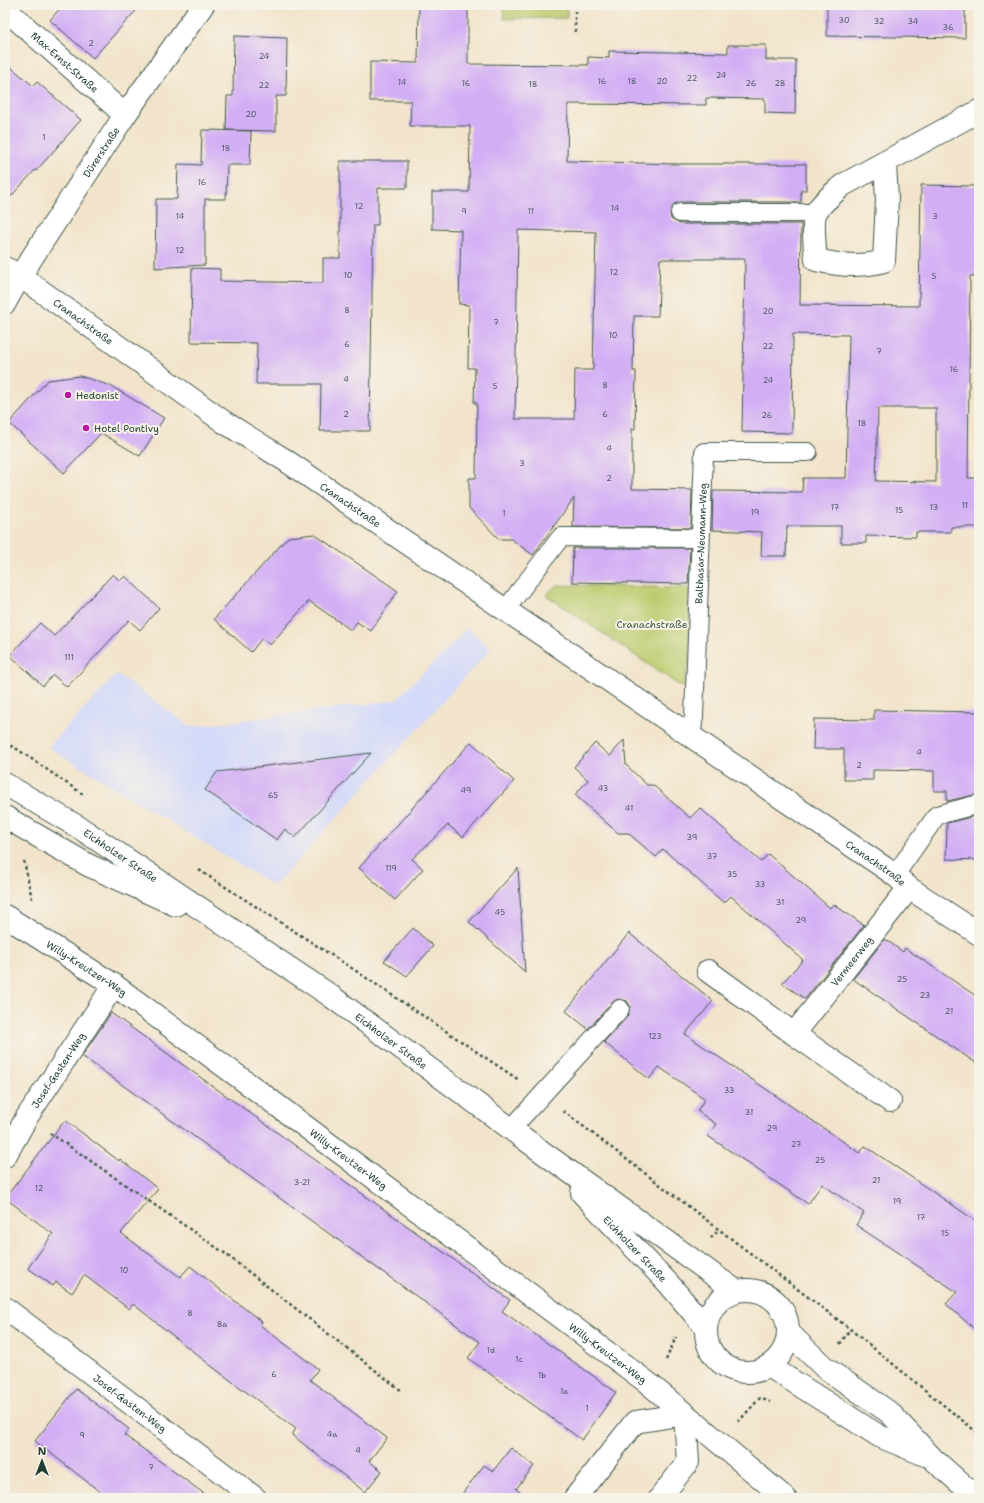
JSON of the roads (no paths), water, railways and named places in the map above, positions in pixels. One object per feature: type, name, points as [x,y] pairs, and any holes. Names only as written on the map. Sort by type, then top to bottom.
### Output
[{"type":"street","name":"Dürerstraße","points":[[5,303],[13,272],[203,5]]},
{"type":"street","name":"Max-Ernst-Straße","points":[[5,9],[125,115]]},
{"type":"street","points":[[885,163],[887,200],[884,262],[866,264],[830,263],[816,260],[814,248],[815,213],[843,185],[979,111]]},
{"type":"street","name":"Cranachstraße","points":[[13,272],[224,422],[273,452],[506,609],[979,934]]},
{"type":"street","name":"Eichholzer Straße","points":[[5,784],[80,828],[328,994],[512,1128],[545,1154],[736,1291]]},
{"type":"street","name":"Eichholzer Straße","points":[[5,817],[88,865],[235,932]]},
{"type":"street","name":"Vermeerweg","points":[[794,1034],[902,882]]},
{"type":"street","name":"Willy-Kreutzer-Weg","points":[[5,916],[114,985],[648,1383],[785,1498]]},
{"type":"street","points":[[708,971],[794,1034],[890,1101]]},
{"type":"street","name":"Josef-Gasten-Weg","points":[[5,1156],[27,1117],[114,985]]},
{"type":"street","name":"Eichholzer Straße","points":[[545,1154],[669,1284],[706,1328]]},
{"type":"street","name":"Eichholzer Straße","points":[[769,1366],[757,1371],[745,1372],[726,1366],[712,1353],[707,1341],[706,1328],[708,1316],[715,1304],[724,1296],[736,1291],[749,1289],[762,1292],[773,1298],[782,1308],[787,1319],[789,1332]]},
{"type":"street","name":"Josef-Gasten-Weg","points":[[5,1308],[255,1498]]},
{"type":"street","points":[[789,1332],[786,1346],[779,1357],[769,1366],[879,1436],[933,1459]]},
{"type":"street","points":[[789,1332],[824,1367],[890,1413],[933,1459],[977,1498]]},
{"type":"street","points":[[575,1498],[635,1422],[685,1414],[688,1462],[660,1498]]},
{"type":"lane","points":[[680,213],[815,213]]},
{"type":"lane","name":"Balthasar-Neumann-Weg","points":[[691,737],[694,716],[704,452],[808,452]]},
{"type":"lane","points":[[506,609],[561,536],[689,538]]},
{"type":"lane","points":[[902,882],[937,815],[979,804]]},
{"type":"lane","points":[[512,1128],[620,1009]]},
{"type":"place","name":"Hedonist","points":[[68,395]]},
{"type":"place","name":"Hotel Pontivy","points":[[86,428]]}]
